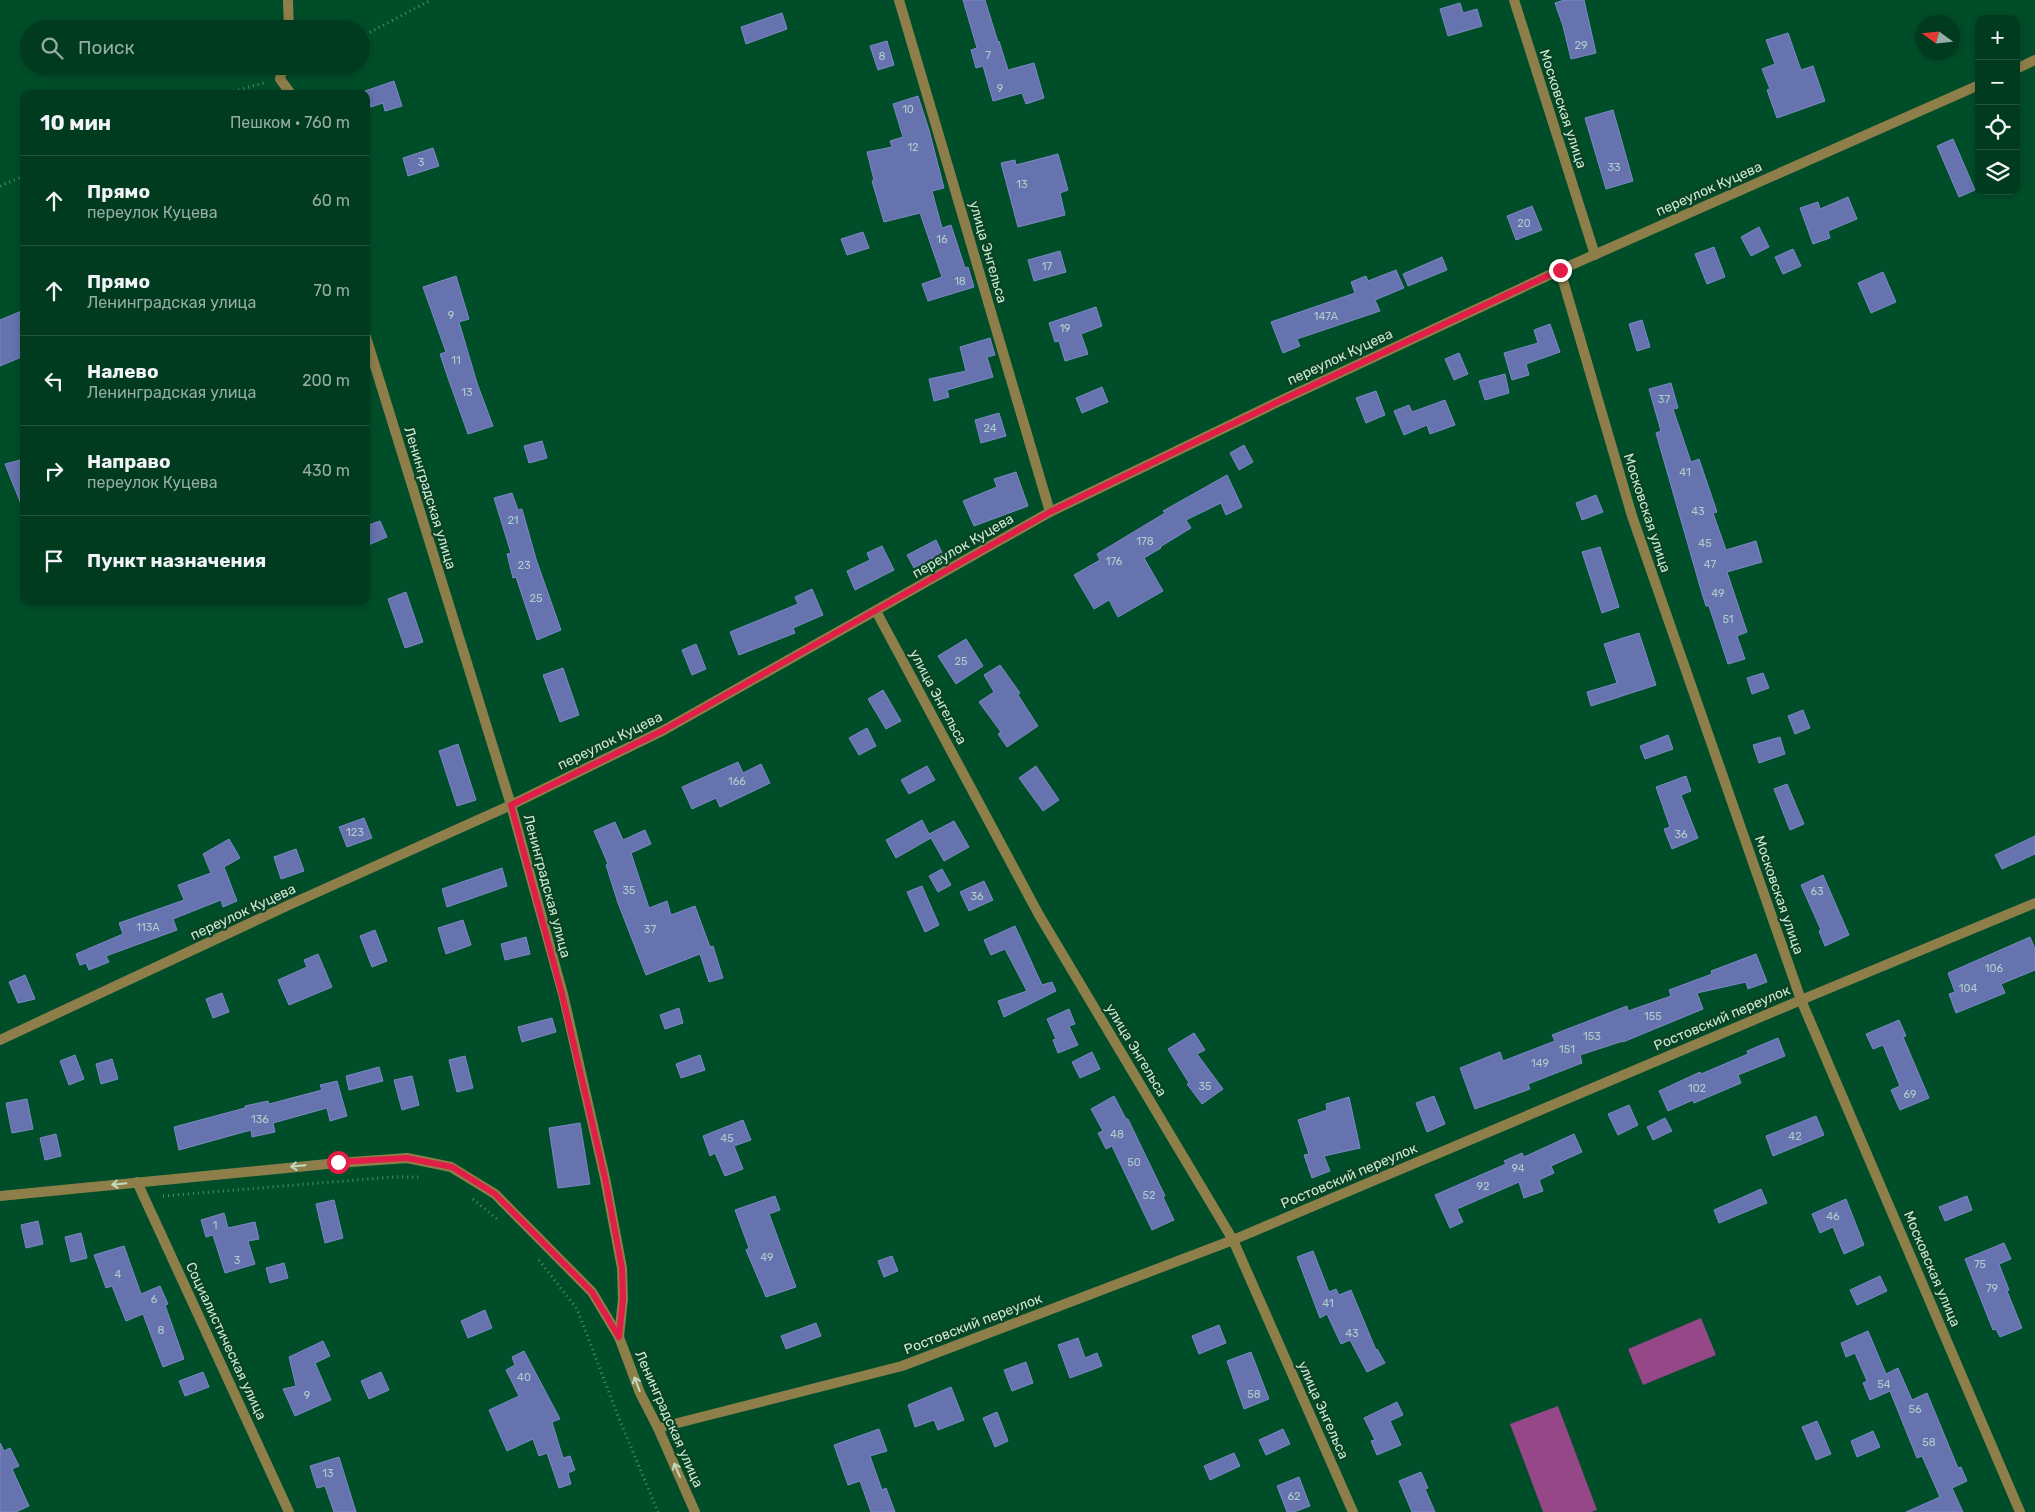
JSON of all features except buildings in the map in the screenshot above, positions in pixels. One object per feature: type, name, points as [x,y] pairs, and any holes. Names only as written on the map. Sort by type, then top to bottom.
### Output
[{"type":"street","points":[[288,0],[289,20]]},
{"type":"street","name":"улица Энгельса","points":[[899,0],[1050,512]]},
{"type":"street","name":"Московская улица","points":[[1514,0],[1595,254]]},
{"type":"street","points":[[2020,67],[2035,60]]},
{"type":"street","points":[[281,75],[280,79],[287,90]]},
{"type":"street","name":"переулок Куцева","points":[[0,1040],[291,904],[511,805],[664,730],[1050,512],[1282,400],[1595,254],[1975,87]]},
{"type":"street","name":"Московская улица","points":[[1560,270],[1632,516],[1801,1000],[2020,1512]]},
{"type":"street","name":"Ленинградская улица","points":[[370,350],[511,805],[562,994],[605,1178],[622,1268],[623,1299],[619,1337]]},
{"type":"street","name":"улица Энгельса","points":[[876,611],[1039,916],[1233,1240],[1353,1512]]},
{"type":"street","name":"Ростовский переулок","points":[[658,1428],[902,1366],[1233,1240],[2035,903]]},
{"type":"street","name":"Ленинградская улица","points":[[137,1182],[338,1162],[407,1158],[452,1167],[495,1194],[592,1292],[619,1337],[640,1393],[658,1428],[695,1512]]},
{"type":"street","points":[[0,1196],[137,1182]]},
{"type":"street","name":"Социалистическая улица","points":[[137,1182],[289,1512]]},
{"type":"path","points":[[370,32],[431,0]]},
{"type":"path","points":[[0,186],[20,178]]},
{"type":"path","points":[[144,1198],[392,1177],[429,1176]]},
{"type":"path","points":[[468,1195],[502,1223]]},
{"type":"path","points":[[536,1256],[577,1309],[618,1416],[658,1512]]},
{"type":"shaded area","points":[[1701,1318],[1716,1355],[1643,1385],[1628,1349]]},
{"type":"shaded area","points":[[1558,1406],[1597,1510],[1591,1512],[1543,1512],[1510,1424]]},
{"type":"route","points":[[338,1162],[407,1158],[452,1167],[495,1194],[592,1292],[619,1337],[623,1299],[622,1268],[605,1178],[562,994],[511,805],[664,730],[1050,512],[1282,400],[1560,270]]}]
